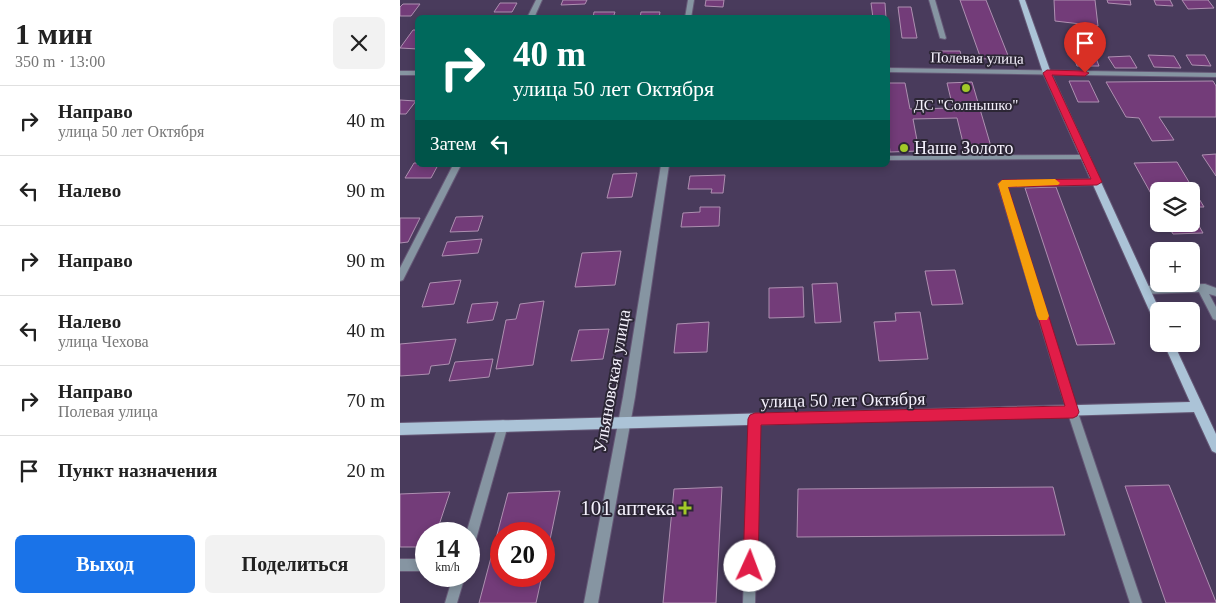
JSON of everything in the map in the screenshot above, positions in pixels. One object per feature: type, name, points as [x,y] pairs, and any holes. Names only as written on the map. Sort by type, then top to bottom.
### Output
[{"type":"main road","points":[[1022,0],[1047,73],[1150,302]]},
{"type":"main road","points":[[1172,352],[1196,407],[1216,447]]},
{"type":"main road","name":"улица 50 лет Октября","points":[[400,429],[1073,412],[1196,407]]},
{"type":"street","points":[[532,15],[539,0]]},
{"type":"street","points":[[688,15],[691,0]]},
{"type":"street","name":"Полевая улица","points":[[890,70],[1216,75]]},
{"type":"street","points":[[400,73],[415,73]]},
{"type":"street","points":[[400,277],[456,167]]},
{"type":"street","name":"Ульяновская улица","points":[[592,603],[629,397],[664,167]]},
{"type":"lane","points":[[932,0],[944,38]]},
{"type":"lane","points":[[890,158],[1086,157]]},
{"type":"lane","points":[[1097,182],[1002,184],[1073,412],[1136,603]]},
{"type":"lane","points":[[1145,290],[1216,287]]},
{"type":"lane","points":[[1202,288],[1216,292]]},
{"type":"lane","points":[[1202,288],[1216,316]]},
{"type":"lane","points":[[749,603],[755,419]]},
{"type":"lane","points":[[475,522],[503,425]]},
{"type":"lane","points":[[400,566],[415,565]]},
{"type":"lane","points":[[451,603],[456,587]]},
{"type":"building","points":[[563,0],[587,0],[585,4],[561,5]]},
{"type":"building","points":[[706,0],[724,0],[723,7],[705,6]]},
{"type":"building","points":[[960,0],[986,0],[1009,58],[981,59]]},
{"type":"building","points":[[1054,0],[1095,0],[1098,26],[1055,21]]},
{"type":"building","points":[[1107,0],[1130,0],[1131,5],[1108,3]]},
{"type":"building","points":[[1154,0],[1170,0],[1173,6],[1156,5]]},
{"type":"building","points":[[1182,0],[1208,0],[1214,8],[1188,9]]},
{"type":"building","points":[[500,3],[517,3],[512,12],[494,12]]},
{"type":"building","points":[[871,3],[885,3],[886,15],[873,15]]},
{"type":"building","points":[[403,4],[420,4],[411,16],[400,16],[400,7]]},
{"type":"building","points":[[898,7],[911,7],[917,38],[902,38]]},
{"type":"building","points":[[594,12],[615,12],[614,15],[594,15]]},
{"type":"building","points":[[641,12],[660,12],[660,15],[640,15]]},
{"type":"building","points":[[413,30],[415,30],[415,49],[400,48]]},
{"type":"building","points":[[935,51],[960,51],[963,63],[937,62]]},
{"type":"building","points":[[1072,52],[1094,53],[1099,66],[1077,66]]},
{"type":"building","points":[[1148,55],[1174,56],[1181,68],[1154,67]]},
{"type":"building","points":[[1186,55],[1205,55],[1211,66],[1192,65]]},
{"type":"building","points":[[1130,56],[1137,68],[1115,68],[1108,57]]},
{"type":"building","points":[[1069,81],[1089,81],[1099,102],[1078,102]]},
{"type":"building","points":[[1213,81],[1216,86],[1216,117],[1159,117],[1174,140],[1152,141],[1139,118],[1126,117],[1106,82]]},
{"type":"building","points":[[972,82],[992,150],[965,151],[957,118],[913,119],[919,151],[890,152],[890,83],[905,83],[910,109],[953,108],[947,83]]},
{"type":"building","points":[[400,100],[415,101],[406,114],[400,114]]},
{"type":"building","points":[[1216,154],[1216,176],[1202,155]]},
{"type":"building","points":[[1177,162],[1189,182],[1150,182],[1150,192],[1134,163]]},
{"type":"building","points":[[414,163],[415,167],[437,167],[431,178],[405,178]]},
{"type":"building","points":[[637,173],[632,197],[607,198],[613,174]]},
{"type":"building","points":[[725,175],[723,193],[711,193],[712,189],[688,189],[690,176]]},
{"type":"building","points":[[1056,187],[1115,344],[1077,345],[1025,188]]},
{"type":"building","points":[[700,207],[720,207],[719,226],[681,227],[683,213],[700,212]]},
{"type":"building","points":[[483,216],[478,231],[450,232],[456,217]]},
{"type":"building","points":[[400,218],[420,218],[408,242],[400,243]]},
{"type":"building","points":[[1200,228],[1203,233],[1173,234],[1172,232],[1200,232]]},
{"type":"building","points":[[482,239],[478,253],[442,256],[447,242]]},
{"type":"building","points":[[621,251],[615,285],[575,287],[582,253]]},
{"type":"building","points":[[955,270],[963,304],[932,305],[925,271]]},
{"type":"building","points":[[461,280],[454,304],[422,307],[430,283]]},
{"type":"building","points":[[837,283],[841,322],[815,323],[812,284]]},
{"type":"building","points":[[803,287],[804,317],[769,318],[769,288]]},
{"type":"building","points":[[544,301],[533,365],[496,369],[506,320],[516,319],[520,304]]},
{"type":"building","points":[[498,302],[493,320],[467,323],[472,304]]},
{"type":"building","points":[[920,312],[928,359],[879,361],[874,322],[896,321],[895,313]]},
{"type":"building","points":[[709,322],[707,352],[674,353],[677,324]]},
{"type":"building","points":[[609,329],[603,359],[571,361],[579,330]]},
{"type":"building","points":[[456,339],[449,364],[431,366],[429,374],[400,376],[400,344]]},
{"type":"building","points":[[493,359],[489,377],[449,381],[455,362]]},
{"type":"building","points":[[1169,485],[1216,603],[1166,603],[1125,486]]},
{"type":"building","points":[[722,487],[716,603],[663,603],[674,489]]},
{"type":"building","points":[[1053,487],[1065,535],[797,537],[798,489]]},
{"type":"building","points":[[560,491],[554,522],[500,522],[508,493]]},
{"type":"building","points":[[450,492],[440,522],[415,522],[415,547],[400,547],[400,494]]},
{"type":"building","points":[[490,561],[490,587],[540,587],[536,603],[479,603]]},
{"type":"slow traffic","points":[[1043,316],[1002,184],[1055,183]]},
{"type":"place","name":"ДС \"Солнышко\"","points":[[966,88]]},
{"type":"place","name":"Наше Золото","points":[[904,148]]},
{"type":"place","name":"101 аптека","points":[[685,508]]},
{"type":"route","points":[[750,566],[755,419],[1073,412],[1002,184],[1097,182],[1047,73],[1085,73]]}]
